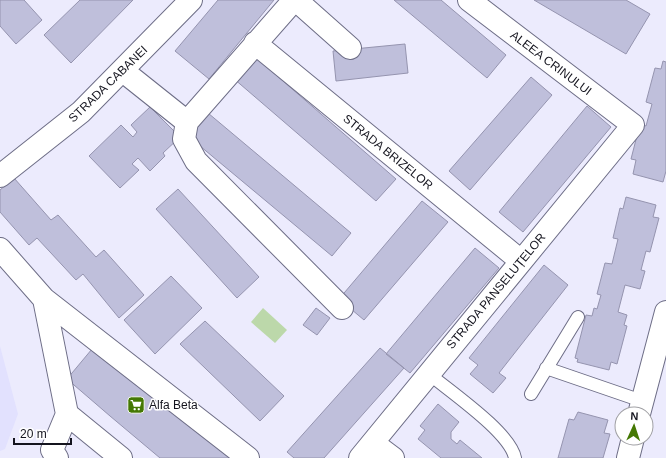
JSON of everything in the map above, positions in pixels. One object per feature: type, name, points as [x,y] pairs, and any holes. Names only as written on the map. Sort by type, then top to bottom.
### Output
[{"type":"street","points":[[342,308],[196,161],[184,139],[187,122],[255,43],[295,0],[350,48]]},
{"type":"street","name":"ALEEA CRINULUI","points":[[469,0],[633,125]]},
{"type":"street","name":"STRADA CABANEI","points":[[0,176],[81,112],[123,71],[189,1]]},
{"type":"street","name":"STRADA BRIZELOR","points":[[255,43],[521,261]]},
{"type":"street","points":[[123,71],[187,122]]},
{"type":"street","name":"STRADA PANSELUȚELOR","points":[[367,450],[428,373],[633,125]]},
{"type":"street","points":[[0,249],[44,299],[248,458]]},
{"type":"street","points":[[44,299],[67,414],[52,450],[57,458]]},
{"type":"street","points":[[642,406],[666,312]]},
{"type":"street","points":[[67,414],[121,458]]},
{"type":"street","points":[[628,458],[631,446]]},
{"type":"street","points":[[367,450],[394,458]]},
{"type":"lane","points":[[530,394],[578,317]]},
{"type":"lane","points":[[546,368],[636,406]]},
{"type":"lane","points":[[428,373],[498,431],[513,450],[514,458]]},
{"type":"shaded area","points":[[0,346],[18,414],[5,449],[0,451]]},
{"type":"green space","points":[[263,308],[287,330],[275,343],[251,322]]},
{"type":"building","points":[[0,0],[24,0],[42,20],[16,44],[0,26]]},
{"type":"building","points":[[80,0],[133,0],[71,63],[44,35]]},
{"type":"building","points":[[218,0],[274,0],[209,79],[175,51]]},
{"type":"building","points":[[394,0],[441,0],[506,55],[487,78]]},
{"type":"building","points":[[534,0],[626,0],[650,14],[626,54]]},
{"type":"building","points":[[405,44],[408,73],[336,81],[333,51]]},
{"type":"building","points":[[253,55],[396,179],[376,201],[233,78]]},
{"type":"building","points":[[663,61],[666,62],[666,171],[663,182],[633,174],[636,160],[631,159],[640,124],[646,126],[652,104],[646,102],[655,68],[661,69]]},
{"type":"building","points":[[531,77],[552,95],[470,190],[449,171]]},
{"type":"building","points":[[587,106],[611,127],[523,232],[499,212]]},
{"type":"building","points":[[150,107],[180,137],[163,153],[165,156],[150,171],[138,158],[132,164],[139,170],[120,188],[89,156],[121,125],[133,137],[137,132],[131,125]]},
{"type":"building","points":[[208,113],[351,233],[332,256],[188,136]]},
{"type":"building","points":[[14,178],[51,220],[58,215],[96,257],[104,250],[144,295],[119,318],[83,274],[76,280],[37,238],[29,245],[0,212],[0,190]]},
{"type":"building","points":[[178,189],[259,277],[237,298],[156,209]]},
{"type":"building","points":[[626,197],[656,205],[653,217],[659,218],[650,252],[646,251],[641,270],[645,271],[640,289],[625,285],[618,312],[627,315],[624,325],[627,326],[617,364],[611,362],[609,370],[577,362],[578,359],[575,358],[586,315],[592,316],[594,308],[597,309],[601,295],[597,294],[605,263],[612,264],[618,239],[613,238],[620,208],[623,209]]},
{"type":"building","points":[[422,201],[448,222],[364,320],[339,299]]},
{"type":"building","points":[[475,248],[499,268],[410,373],[386,354]]},
{"type":"building","points":[[544,265],[568,285],[499,373],[506,378],[493,393],[470,374],[478,365],[469,358]]},
{"type":"building","points":[[171,276],[202,308],[155,354],[124,320]]},
{"type":"building","points":[[316,308],[330,318],[317,335],[303,325]]},
{"type":"building","points":[[205,321],[284,396],[260,421],[180,344]]},
{"type":"building","points":[[97,343],[234,458],[160,458],[67,379]]},
{"type":"building","points":[[380,348],[404,368],[324,458],[294,458],[287,452]]},
{"type":"building","points":[[438,404],[459,422],[451,432],[451,439],[457,444],[460,440],[482,458],[441,458],[418,439],[425,430],[420,426]]},
{"type":"building","points":[[578,412],[608,420],[604,433],[610,434],[603,458],[558,458],[569,419],[574,420]]},
{"type":"place","name":"Alfa Beta","points":[[136,405]]}]
